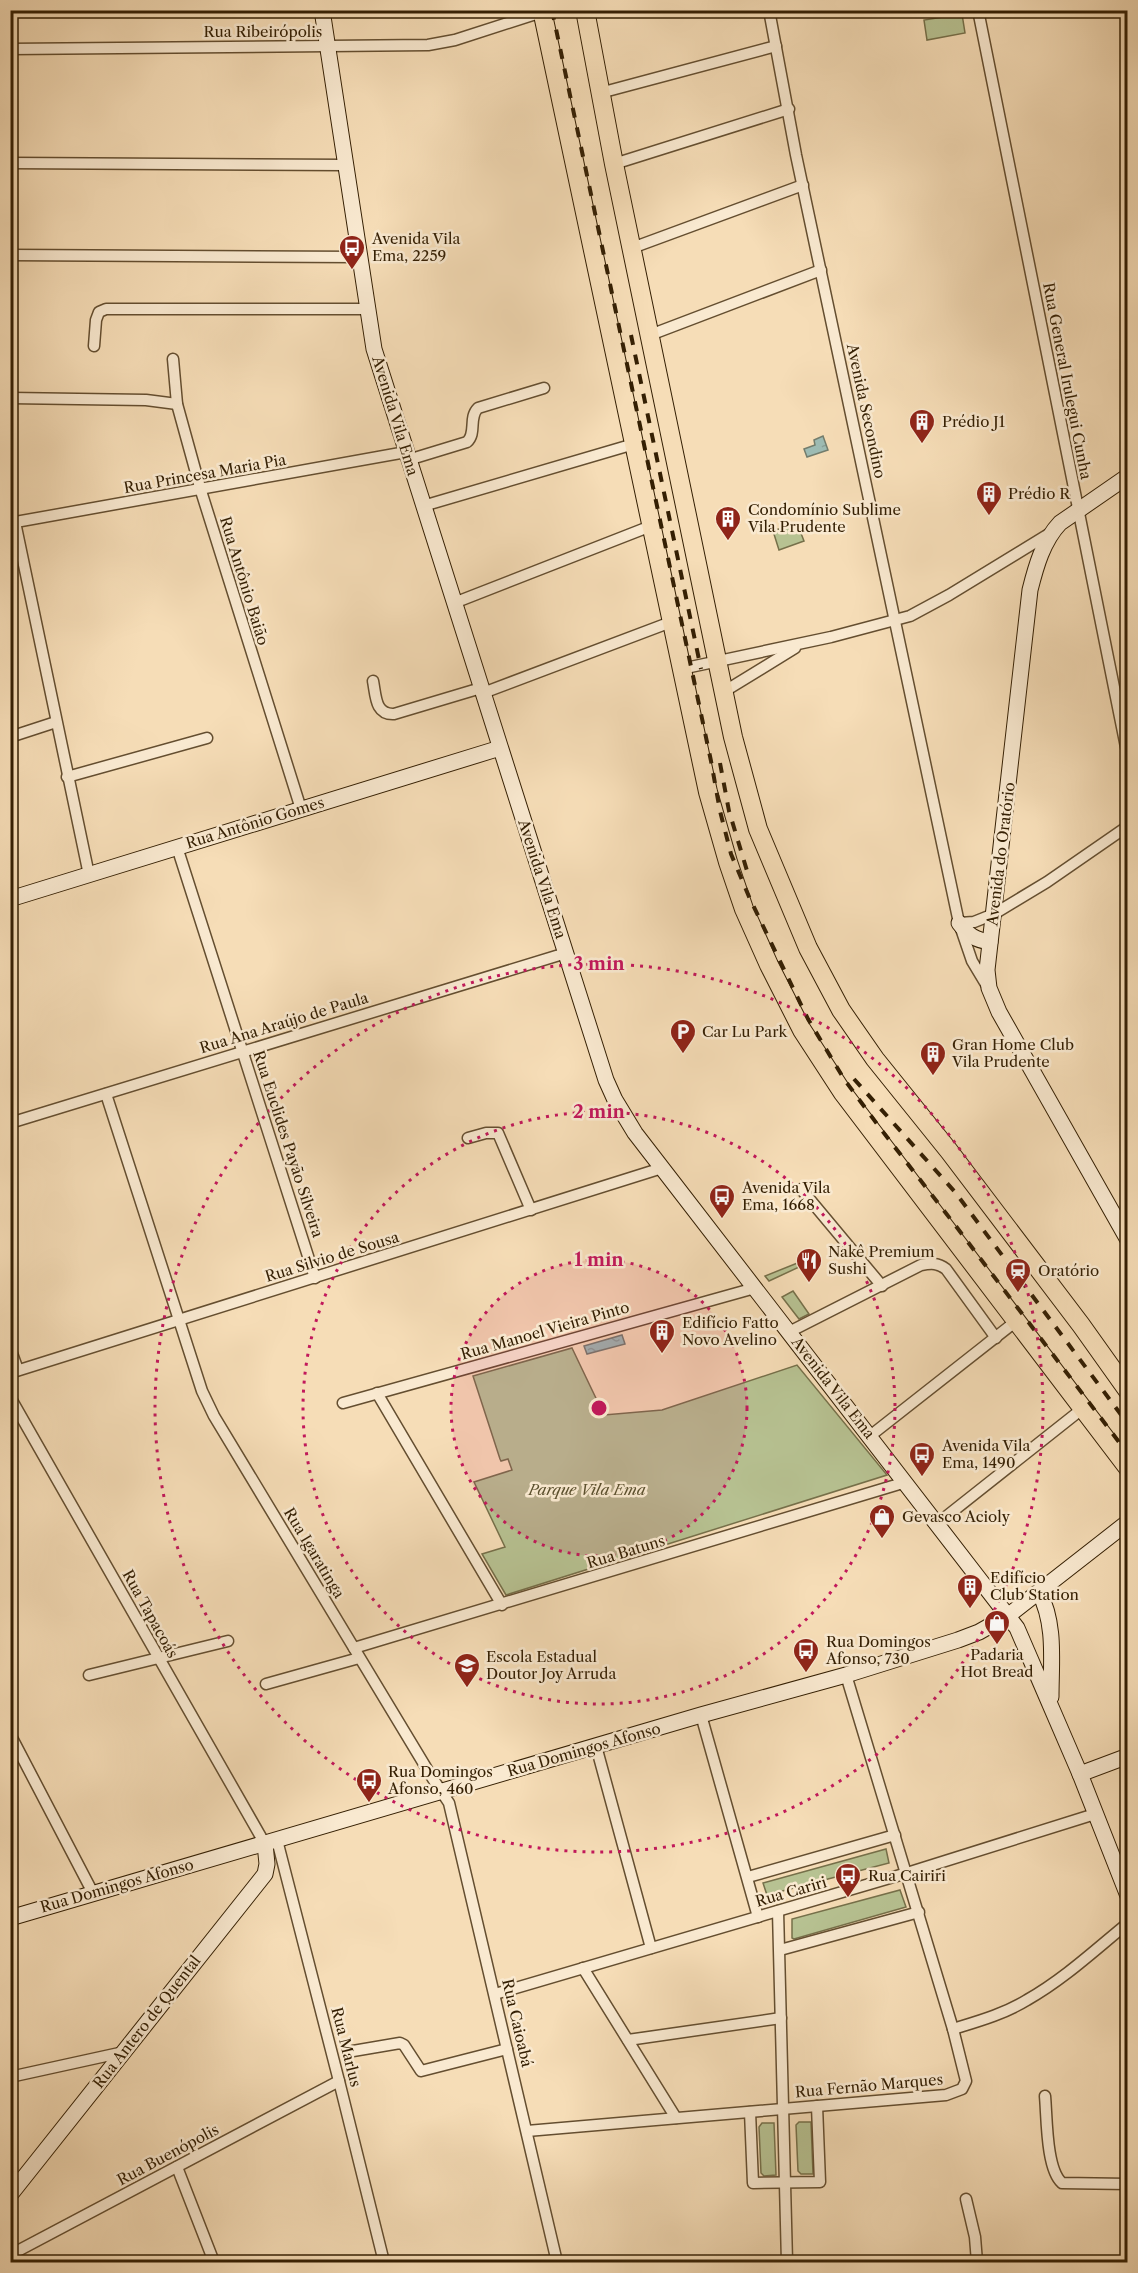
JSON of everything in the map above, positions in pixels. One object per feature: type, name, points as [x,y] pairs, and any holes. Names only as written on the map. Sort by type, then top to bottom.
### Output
[{"type":"main road","name":"Avenida Vila Ema","points":[[322,10],[374,349],[594,1046],[610,1090],[635,1133],[1009,1615],[1024,1641],[1095,1814],[1123,1874],[1128,1896]]},
{"type":"main road","points":[[585,10],[614,164],[733,737],[758,829],[808,948],[841,1010],[875,1059],[949,1151],[1082,1325],[1128,1391]]},
{"type":"main road","points":[[544,11],[708,792],[744,909],[768,965],[802,1030],[843,1093],[1128,1468]]},
{"type":"main road","name":"Avenida do Oratório","points":[[1128,476],[1060,523],[1052,531],[1036,566],[1030,590],[987,970],[989,988],[999,1012],[1128,1240]]},
{"type":"main road","name":"Rua Antônio Gomes","points":[[10,899],[500,748]]},
{"type":"main road","points":[[959,923],[976,940],[990,942]]},
{"type":"main road","name":"Rua Domingos Afonso","points":[[10,1918],[701,1715],[846,1675],[958,1640],[979,1632],[1009,1615],[1128,1522]]},
{"type":"main road","points":[[1039,1592],[1048,1614],[1050,1628],[1051,1704]]},
{"type":"main road","points":[[1080,1774],[1128,1756]]},
{"type":"main road","name":"Rua Antero de Quental","points":[[10,2195],[265,1874],[271,1842]]},
{"type":"street","name":"Avenida Secondino","points":[[769,10],[803,185],[959,923],[972,961],[989,988]]},
{"type":"street","name":"Rua General Irulegui Cunha","points":[[978,10],[1128,757]]},
{"type":"street","name":"Rua Ribeirópolis","points":[[10,49],[428,45],[455,40],[544,11]]},
{"type":"street","points":[[600,93],[776,46]]},
{"type":"street","points":[[614,164],[789,109]]},
{"type":"street","points":[[10,163],[345,165]]},
{"type":"street","points":[[632,248],[803,185]]},
{"type":"street","points":[[10,255],[359,257]]},
{"type":"street","points":[[650,335],[821,270]]},
{"type":"street","points":[[94,346],[96,320],[99,312],[106,309],[367,309]]},
{"type":"street","name":"Rua Antônio Baião","points":[[173,360],[177,404],[201,491],[301,808]]},
{"type":"street","name":"Rua Princesa Maria Pia","points":[[13,523],[407,456],[467,442],[471,439],[473,414],[478,408],[544,388]]},
{"type":"street","points":[[10,398],[146,400],[177,404]]},
{"type":"street","points":[[423,506],[634,444]]},
{"type":"street","points":[[13,523],[89,874]]},
{"type":"street","points":[[454,603],[651,526]]},
{"type":"street","points":[[681,669],[803,643],[895,620],[924,610],[1052,531]]},
{"type":"street","points":[[373,681],[377,705],[386,715],[394,714],[482,691],[671,622]]},
{"type":"street","points":[[725,691],[803,643]]},
{"type":"street","points":[[10,737],[56,722]]},
{"type":"street","points":[[67,777],[207,738]]},
{"type":"street","points":[[959,923],[974,922],[994,915],[1047,882],[1128,826]]},
{"type":"street","name":"Rua Euclides Payão Silveira","points":[[177,848],[315,1278]]},
{"type":"street","name":"Rua Ana Araújo de Paula","points":[[10,1123],[566,953]]},
{"type":"street","name":"Rua Igaratinga","points":[[106,1094],[202,1391],[214,1416],[359,1658],[442,1791]]},
{"type":"street","points":[[468,1138],[486,1133],[498,1133],[531,1210]]},
{"type":"street","name":"Rua Silvio de Sousa","points":[[14,1371],[662,1168]]},
{"type":"street","points":[[801,1190],[882,1286]]},
{"type":"street","points":[[789,1332],[921,1265],[939,1264],[946,1269],[996,1338]]},
{"type":"street","name":"Rua Manoel Vieira Pinto","points":[[343,1403],[755,1288]]},
{"type":"street","points":[[870,1436],[1016,1322]]},
{"type":"street","points":[[10,1348],[14,1371]]},
{"type":"street","points":[[377,1393],[502,1605]]},
{"type":"street","name":"Rua Tapacoás","points":[[10,1397],[158,1658],[271,1842]]},
{"type":"street","points":[[938,1524],[1082,1409]]},
{"type":"street","name":"Rua Batuns","points":[[354,1648],[906,1482]]},
{"type":"street","points":[[89,1675],[228,1641]]},
{"type":"street","points":[[266,1684],[359,1658]]},
{"type":"street","name":"Rua Fernão Marques","points":[[527,2131],[946,2095],[962,2089],[966,2081],[954,2029],[846,1675]]},
{"type":"street","points":[[701,1715],[758,1917]]},
{"type":"street","points":[[10,1734],[93,1893]]},
{"type":"street","points":[[596,1746],[651,1948]]},
{"type":"street","name":"Rua Caioabá","points":[[442,1791],[453,1815],[557,2262]]},
{"type":"street","name":"Rua Cariri","points":[[495,1994],[907,1873],[1095,1814]]},
{"type":"street","points":[[748,1877],[895,1835]]},
{"type":"street","name":"Rua Marlus","points":[[271,1842],[339,2081],[384,2262]]},
{"type":"street","points":[[778,1911],[787,2262]]},
{"type":"street","points":[[780,1950],[919,1912]]},
{"type":"street","points":[[954,2029],[987,2019],[1028,2000],[1075,1967],[1128,1923]]},
{"type":"street","points":[[584,1968],[676,2118]]},
{"type":"street","points":[[628,2040],[781,2018]]},
{"type":"street","points":[[353,2051],[400,2043],[404,2045],[421,2071],[507,2049]]},
{"type":"street","points":[[10,2077],[124,2052]]},
{"type":"street","name":"Rua Buenópolis","points":[[10,2255],[339,2081]]},
{"type":"street","points":[[1045,2096],[1052,2163],[1058,2179],[1062,2183],[1128,2184]]},
{"type":"street","points":[[750,2112],[753,2183],[820,2182],[817,2106]]},
{"type":"street","points":[[177,2167],[214,2262]]},
{"type":"street","points":[[966,2199],[975,2237],[977,2262]]},
{"type":"street","points":[[512,2262],[557,2262]]},
{"type":"green space","points":[[962,14],[965,33],[927,40],[924,20]]},
{"type":"green space","points":[[797,523],[804,541],[779,550],[773,531]]},
{"type":"green space","points":[[810,1258],[812,1261],[769,1281],[765,1276]]},
{"type":"green space","points":[[793,1291],[809,1314],[799,1319],[782,1297]]},
{"type":"green space","name":"Parque Vila Ema","points":[[572,1348],[604,1415],[662,1410],[797,1365],[887,1475],[506,1595],[482,1554],[505,1547],[474,1482],[512,1470],[508,1459],[501,1461],[500,1459],[473,1376]]},
{"type":"green space","points":[[886,1849],[889,1863],[767,1895],[763,1883]]},
{"type":"green space","points":[[900,1890],[906,1907],[792,1938],[792,1919]]},
{"type":"green space","points":[[799,2122],[811,2122],[813,2174],[801,2174],[798,2171],[796,2125]]},
{"type":"green space","points":[[762,2123],[774,2123],[776,2175],[764,2176],[761,2173],[759,2127]]},
{"type":"water","points":[[823,436],[828,450],[807,457],[804,449],[815,445],[814,440]]},
{"type":"water","points":[[622,1335],[625,1344],[587,1354],[584,1346]]},
{"type":"railway","points":[[552,10],[720,811],[731,854],[750,899],[808,1019],[844,1079],[1128,1454]]},
{"type":"railway","points":[[631,335],[701,669]]},
{"type":"railway","points":[[720,763],[729,811],[748,874]]},
{"type":"railway","points":[[854,1079],[955,1192],[1128,1424]]},
{"type":"place","name":"Avenida Vila Ema, 2259","points":[[352,271]]},
{"type":"place","name":"Prédio J1","points":[[922,445]]},
{"type":"place","name":"Prédio R","points":[[989,517]]},
{"type":"place","name":"Condomínio Sublime Vila Prudente","points":[[728,542]]},
{"type":"place","name":"Car Lu Park","points":[[683,1055]]},
{"type":"place","name":"Gran Home Club Vila Prudente","points":[[933,1077]]},
{"type":"place","name":"Avenida Vila Ema, 1668","points":[[722,1220]]},
{"type":"place","name":"Nakê Premium Sushi","points":[[809,1284]]},
{"type":"place","name":"Oratório","points":[[1018,1294]]},
{"type":"place","name":"Edifício Fatto Novo Avelino","points":[[662,1355]]},
{"type":"place","name":"Avenida Vila Ema, 1490","points":[[922,1478]]},
{"type":"place","name":"Gevasco Acioly","points":[[882,1540]]},
{"type":"place","name":"Edifício Club Station","points":[[970,1610]]},
{"type":"place","name":"Padaria Hot Bread","points":[[997,1646]]},
{"type":"place","name":"Rua Domingos Afonso, 730","points":[[806,1674]]},
{"type":"place","name":"Escola Estadual Doutor Joy Arruda","points":[[467,1689]]},
{"type":"place","name":"Rua Domingos Afonso, 460","points":[[369,1804]]},
{"type":"place","name":"Rua Cairiri","points":[[848,1899]]}]
